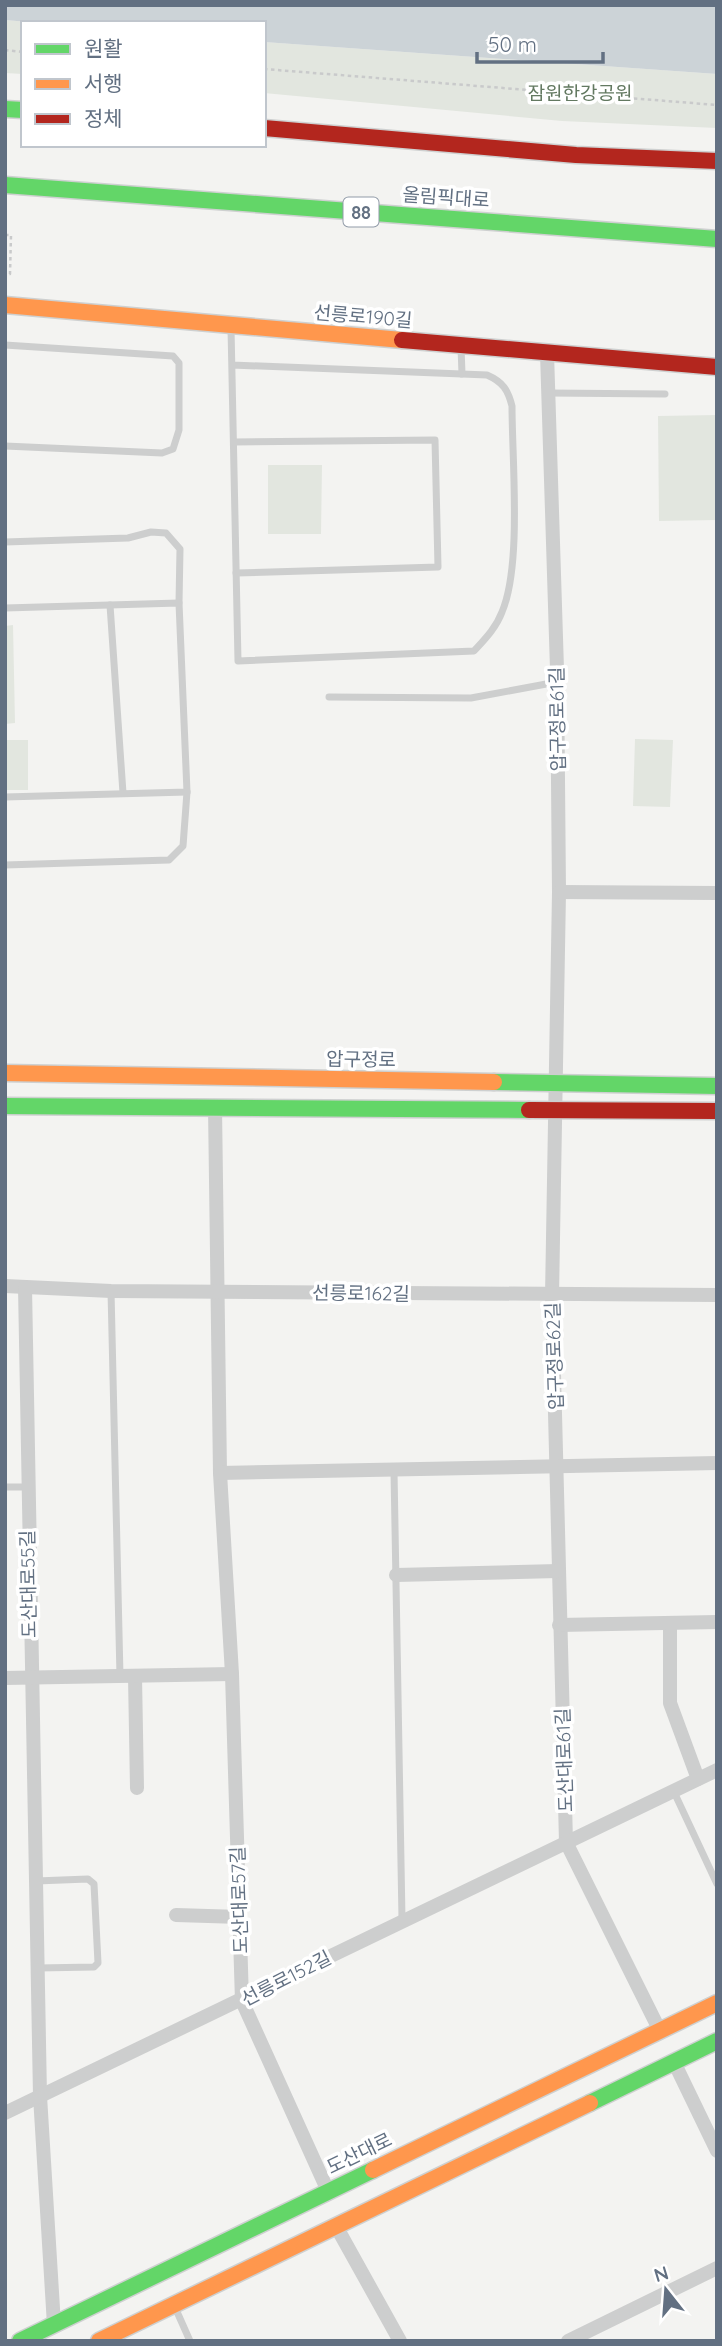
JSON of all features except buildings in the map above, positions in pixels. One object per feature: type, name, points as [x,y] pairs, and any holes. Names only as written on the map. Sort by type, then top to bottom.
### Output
[{"type":"main road","points":[[266,128],[576,155],[717,162]]},
{"type":"main road","name":"올림픽대로","points":[[5,186],[717,239]]},
{"type":"main road","name":"선릉로190길","points":[[5,304],[717,367]]},
{"type":"main road","name":"압구정로","points":[[5,1073],[717,1086]]},
{"type":"main road","points":[[5,1105],[717,1111]]},
{"type":"main road","name":"도산대로","points":[[20,2341],[717,2003]]},
{"type":"main road","points":[[99,2341],[717,2042]]},
{"type":"street","name":"압구정로61길","points":[[547,354],[559,892],[556,1084]]},
{"type":"street","points":[[559,892],[717,893]]},
{"type":"street","name":"압구정로62길","points":[[556,1084],[552,1296],[558,1468]]},
{"type":"street","name":"도산대로57길","points":[[215,1107],[220,1473],[232,1674],[242,2001],[328,2192]]},
{"type":"street","name":"선릉로162길","points":[[5,1286],[111,1291],[717,1295]]},
{"type":"street","name":"도산대로55길","points":[[25,1287],[26,1487],[40,2096],[54,2325]]},
{"type":"street","points":[[220,1473],[717,1463]]},
{"type":"street","name":"도산대로61길","points":[[558,1468],[559,1625],[566,1842],[660,2031]]},
{"type":"street","points":[[396,1575],[558,1571]]},
{"type":"street","points":[[559,1625],[717,1622]]},
{"type":"street","points":[[670,1623],[670,1703],[698,1779]]},
{"type":"street","points":[[5,1678],[232,1674]]},
{"type":"street","points":[[128,1676],[137,1788]]},
{"type":"street","name":"선릉로152길","points":[[5,2112],[242,2001],[402,1919],[717,1770]]},
{"type":"street","points":[[176,1915],[240,1917]]},
{"type":"street","points":[[674,2062],[717,2151]]},
{"type":"street","points":[[336,2226],[400,2341]]},
{"type":"street","points":[[568,2341],[596,2334],[717,2269]]},
{"type":"lane","points":[[231,325],[238,660],[474,652],[491,633],[510,589],[513,555],[512,406],[508,391],[499,381],[487,375],[232,365]]},
{"type":"lane","points":[[5,345],[173,356],[179,363],[179,430],[173,449],[162,453],[5,446]]},
{"type":"lane","points":[[461,346],[462,374]]},
{"type":"lane","points":[[548,393],[664,394]]},
{"type":"lane","points":[[234,442],[435,440],[438,567],[236,573]]},
{"type":"lane","points":[[5,542],[128,538],[151,532],[166,533],[180,548],[179,603],[187,792],[183,846],[169,860],[5,865]]},
{"type":"lane","points":[[5,608],[179,603]]},
{"type":"lane","points":[[110,605],[123,793]]},
{"type":"lane","points":[[329,697],[471,698],[556,682]]},
{"type":"lane","points":[[5,797],[187,792]]},
{"type":"lane","points":[[111,1291],[128,1676]]},
{"type":"lane","points":[[394,1471],[402,1919]]},
{"type":"lane","points":[[5,1487],[26,1487]]},
{"type":"lane","points":[[674,1791],[717,1884]]},
{"type":"lane","points":[[36,1881],[88,1879],[94,1884],[98,1963],[94,1966],[38,1968]]},
{"type":"lane","points":[[174,2305],[190,2341]]},
{"type":"path","points":[[266,69],[717,105]]},
{"type":"path","points":[[5,235],[11,235],[10,274],[5,273]]},
{"type":"green space","points":[[5,20],[21,21],[21,74],[5,73]]},
{"type":"green space","name":"잠원한강공원","points":[[266,42],[717,74],[717,128],[562,121],[266,93]]},
{"type":"green space","points":[[717,415],[717,520],[659,521],[658,416]]},
{"type":"green space","points":[[268,465],[322,465],[321,534],[268,534]]},
{"type":"green space","points":[[13,625],[15,723],[5,724],[5,626]]},
{"type":"green space","points":[[635,739],[673,740],[670,807],[633,806]]},
{"type":"green space","points":[[5,740],[28,740],[28,790],[5,790]]},
{"type":"shaded area","points":[[5,5],[717,5],[717,74],[266,42],[266,21],[5,20]]},
{"type":"traffic: fast","points":[[5,109],[21,110]]},
{"type":"traffic: fast","points":[[5,185],[717,239]]},
{"type":"traffic: fast","points":[[494,1082],[717,1086]]},
{"type":"traffic: fast","points":[[5,1106],[529,1110]]},
{"type":"traffic: fast","points":[[590,2103],[717,2041]]},
{"type":"traffic: fast","points":[[20,2341],[373,2170]]},
{"type":"traffic: slow","points":[[5,305],[402,340]]},
{"type":"traffic: slow","points":[[5,1073],[494,1082]]},
{"type":"traffic: slow","points":[[373,2170],[717,2003]]},
{"type":"traffic: slow","points":[[99,2341],[590,2103]]},
{"type":"traffic: jam","points":[[266,128],[576,155],[717,161]]},
{"type":"traffic: jam","points":[[402,340],[717,367]]},
{"type":"traffic: jam","points":[[529,1110],[717,1111]]}]
